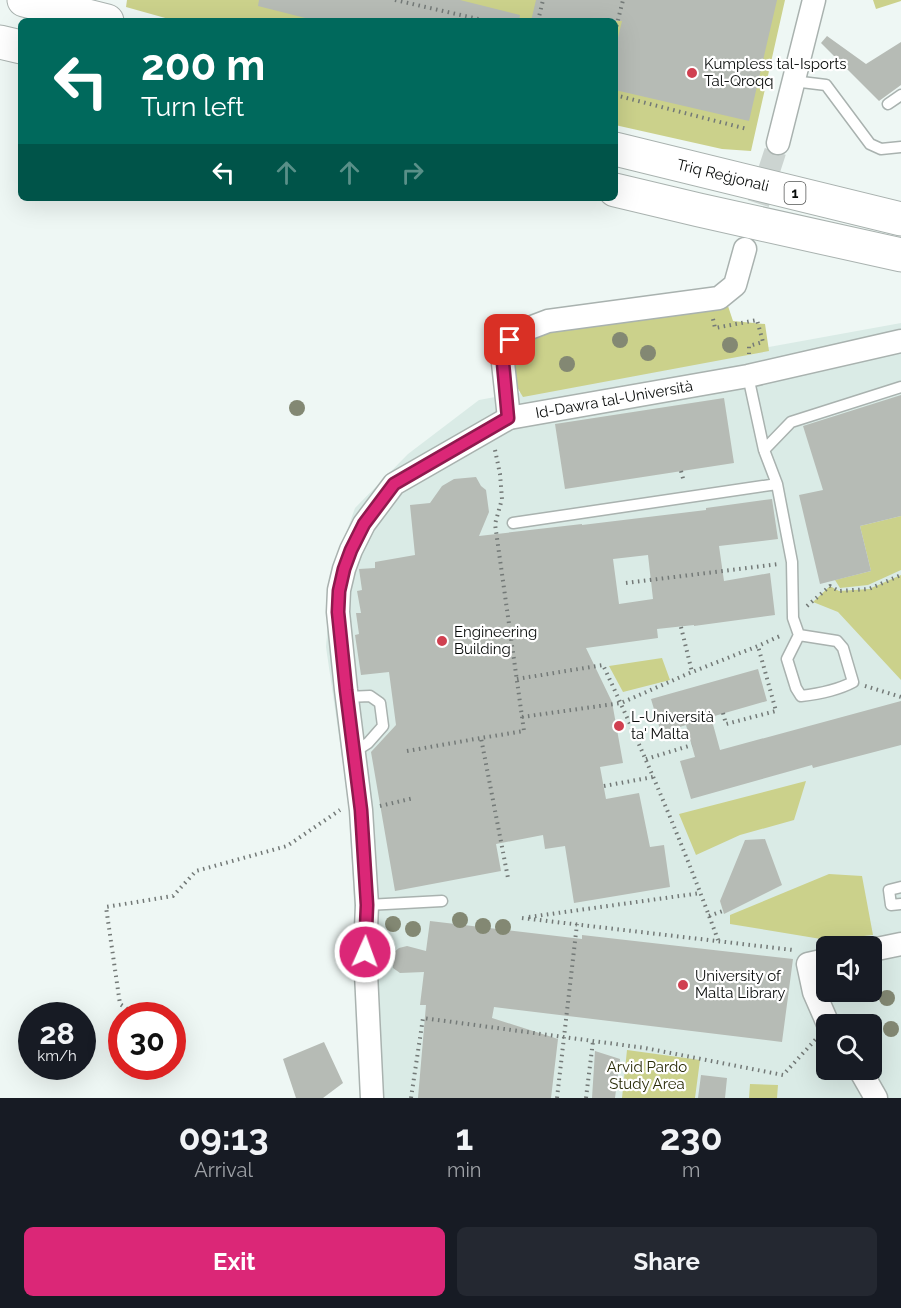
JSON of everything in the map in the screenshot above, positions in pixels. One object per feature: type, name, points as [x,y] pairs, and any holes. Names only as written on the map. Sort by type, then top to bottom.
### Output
[{"type":"highway","points":[[24,0],[95,18]]},
{"type":"highway","points":[[0,42],[18,46]]},
{"type":"highway","name":"Triq Reġjonali","points":[[618,150],[901,219]]},
{"type":"highway","points":[[690,168],[740,168],[901,202]]},
{"type":"highway","points":[[618,191],[901,255]]},
{"type":"highway","points":[[699,210],[852,262],[901,274]]},
{"type":"street","points":[[778,142],[814,0]]},
{"type":"street","points":[[500,423],[503,363],[510,340],[526,329],[548,321],[719,298],[735,285],[745,249]]},
{"type":"street","name":"Id-Dawra tal-Università","points":[[372,1098],[365,952],[367,905],[361,810],[338,612],[339,591],[344,569],[364,524],[394,484],[500,423],[748,376],[901,341]]},
{"type":"street","points":[[882,948],[901,944]]},
{"type":"street","points":[[816,962],[808,964],[816,999]]},
{"type":"street","points":[[866,1080],[876,1098]]},
{"type":"lane","points":[[793,81],[826,85],[870,144],[881,149],[901,147]]},
{"type":"lane","points":[[888,104],[901,95]]},
{"type":"lane","points":[[748,376],[764,450],[777,484],[792,562],[793,618],[799,635],[787,659],[796,688],[801,696],[811,695],[853,682],[843,648],[837,641],[799,635]]},
{"type":"lane","points":[[764,450],[791,422],[901,387]]},
{"type":"lane","points":[[513,523],[777,484]]},
{"type":"lane","points":[[347,697],[370,696],[380,703],[383,726],[355,763]]},
{"type":"lane","points":[[901,888],[889,890],[891,905],[901,904]]},
{"type":"lane","points":[[367,905],[442,902]]},
{"type":"path","points":[[395,0],[474,18]]},
{"type":"path","points":[[539,18],[543,0]]},
{"type":"path","points":[[618,20],[623,0]]},
{"type":"path","points":[[618,96],[747,129]]},
{"type":"path","points":[[710,299],[715,328],[757,320],[763,342],[749,346]]},
{"type":"path","points":[[407,751],[524,731],[495,524],[502,499],[500,423]]},
{"type":"path","points":[[626,583],[792,562]]},
{"type":"path","points":[[522,717],[621,703],[778,637],[793,618],[830,586],[839,591],[869,589],[901,575]]},
{"type":"path","points":[[681,627],[692,672]]},
{"type":"path","points":[[723,713],[726,724],[776,711],[758,646]]},
{"type":"path","points":[[517,679],[603,665],[646,759],[718,940]]},
{"type":"path","points":[[853,682],[901,697]]},
{"type":"path","points":[[481,738],[508,878]]},
{"type":"path","points":[[646,759],[692,745]]},
{"type":"path","points":[[120,1002],[106,907],[173,896],[196,871],[287,846],[349,805],[355,763]]},
{"type":"path","points":[[604,786],[653,777]]},
{"type":"path","points":[[361,810],[414,798]]},
{"type":"path","points":[[701,893],[522,918],[792,950]]},
{"type":"path","points":[[709,916],[723,911]]},
{"type":"path","points":[[557,1098],[577,924]]},
{"type":"path","points":[[411,1098],[423,1018],[645,1048],[783,1075],[816,1038]]},
{"type":"path","points":[[586,1098],[593,1041]]},
{"type":"shaded area","name":"L-Università ta' Malta","points":[[901,323],[901,1098],[364,1098],[349,805],[326,647],[332,573],[355,508],[408,454],[479,400]]},
{"type":"green space","name":"Kumpless tal-Isports Tal-Qroqq","points":[[127,0],[785,0],[751,151],[722,149],[618,126],[618,18],[165,18],[126,7]]},
{"type":"green space","points":[[873,0],[901,0],[901,1],[876,9]]},
{"type":"green space","points":[[728,306],[733,321],[765,324],[769,351],[523,397],[513,378],[512,359],[528,336]]},
{"type":"green space","points":[[901,516],[901,570],[868,585],[840,588],[835,580],[871,571],[860,526]]},
{"type":"green space","points":[[901,575],[901,680],[838,612],[813,602],[830,586],[839,591],[869,589]]},
{"type":"green space","points":[[662,658],[670,680],[623,692],[609,666]]},
{"type":"green space","points":[[806,781],[794,820],[740,835],[696,855],[679,814]]},
{"type":"green space","points":[[829,874],[862,876],[873,935],[816,936],[816,938],[730,924],[730,915]]},
{"type":"green space","name":"Arvid Pardo Study Area","points":[[627,1050],[700,1060],[695,1098],[622,1098]]},
{"type":"green space","points":[[750,1084],[778,1085],[777,1098],[749,1098]]},
{"type":"building","points":[[259,0],[460,0],[520,15],[520,18],[305,18],[258,6]]},
{"type":"building","points":[[536,0],[777,0],[749,121],[618,91],[618,38],[622,21],[618,21],[618,18],[532,18]]},
{"type":"building","points":[[827,36],[866,64],[901,42],[901,85],[879,101],[821,43]]},
{"type":"building","points":[[901,395],[901,516],[860,526],[871,571],[820,584],[799,495],[823,490],[803,426]]},
{"type":"building","points":[[724,398],[734,463],[565,489],[555,424]]},
{"type":"building","points":[[476,477],[486,490],[489,512],[479,536],[706,510],[706,508],[772,499],[778,539],[719,546],[724,581],[770,573],[775,615],[657,629],[658,638],[586,648],[612,702],[623,763],[600,767],[606,799],[639,793],[650,847],[664,845],[670,887],[574,903],[565,846],[545,849],[543,835],[496,844],[501,871],[395,891],[371,752],[396,725],[389,672],[361,675],[355,635],[359,634],[356,613],[361,613],[357,591],[362,590],[359,569],[375,568],[375,562],[415,555],[410,505],[430,503],[442,486],[454,479]],"holes":[[[648,555],[653,599],[619,604],[613,559]]]},
{"type":"building","points":[[758,669],[767,701],[711,717],[720,750],[901,701],[901,745],[813,768],[812,765],[691,799],[680,761],[695,757],[686,725],[661,733],[651,699]]},
{"type":"building","points":[[765,839],[782,885],[724,914],[720,901],[745,840]]},
{"type":"building","points":[[430,921],[582,939],[582,935],[793,959],[782,1042],[494,1007],[492,1018],[558,1039],[551,1098],[418,1098],[426,1005],[420,1005],[424,972],[400,973],[393,968],[392,961],[393,953],[399,948],[407,946],[426,951]]},
{"type":"building","points":[[324,1042],[343,1083],[323,1098],[296,1098],[283,1059]]},
{"type":"building","points":[[595,1051],[620,1059],[615,1098],[592,1098]]},
{"type":"building","points":[[701,1075],[727,1078],[725,1098],[698,1098]]},
{"type":"tunnel","points":[[748,235],[778,143]]},
{"type":"place","name":"Kumpless tal-Isports Tal-Qroqq","points":[[692,73]]},
{"type":"place","name":"Engineering Building","points":[[442,641]]},
{"type":"place","name":"L-Università ta' Malta","points":[[619,726]]},
{"type":"place","name":"University of Malta Library","points":[[683,985]]},
{"type":"route","points":[[365,952],[367,905],[361,810],[338,612],[339,591],[344,569],[364,524],[394,484],[508,418],[503,363],[510,340]]}]
